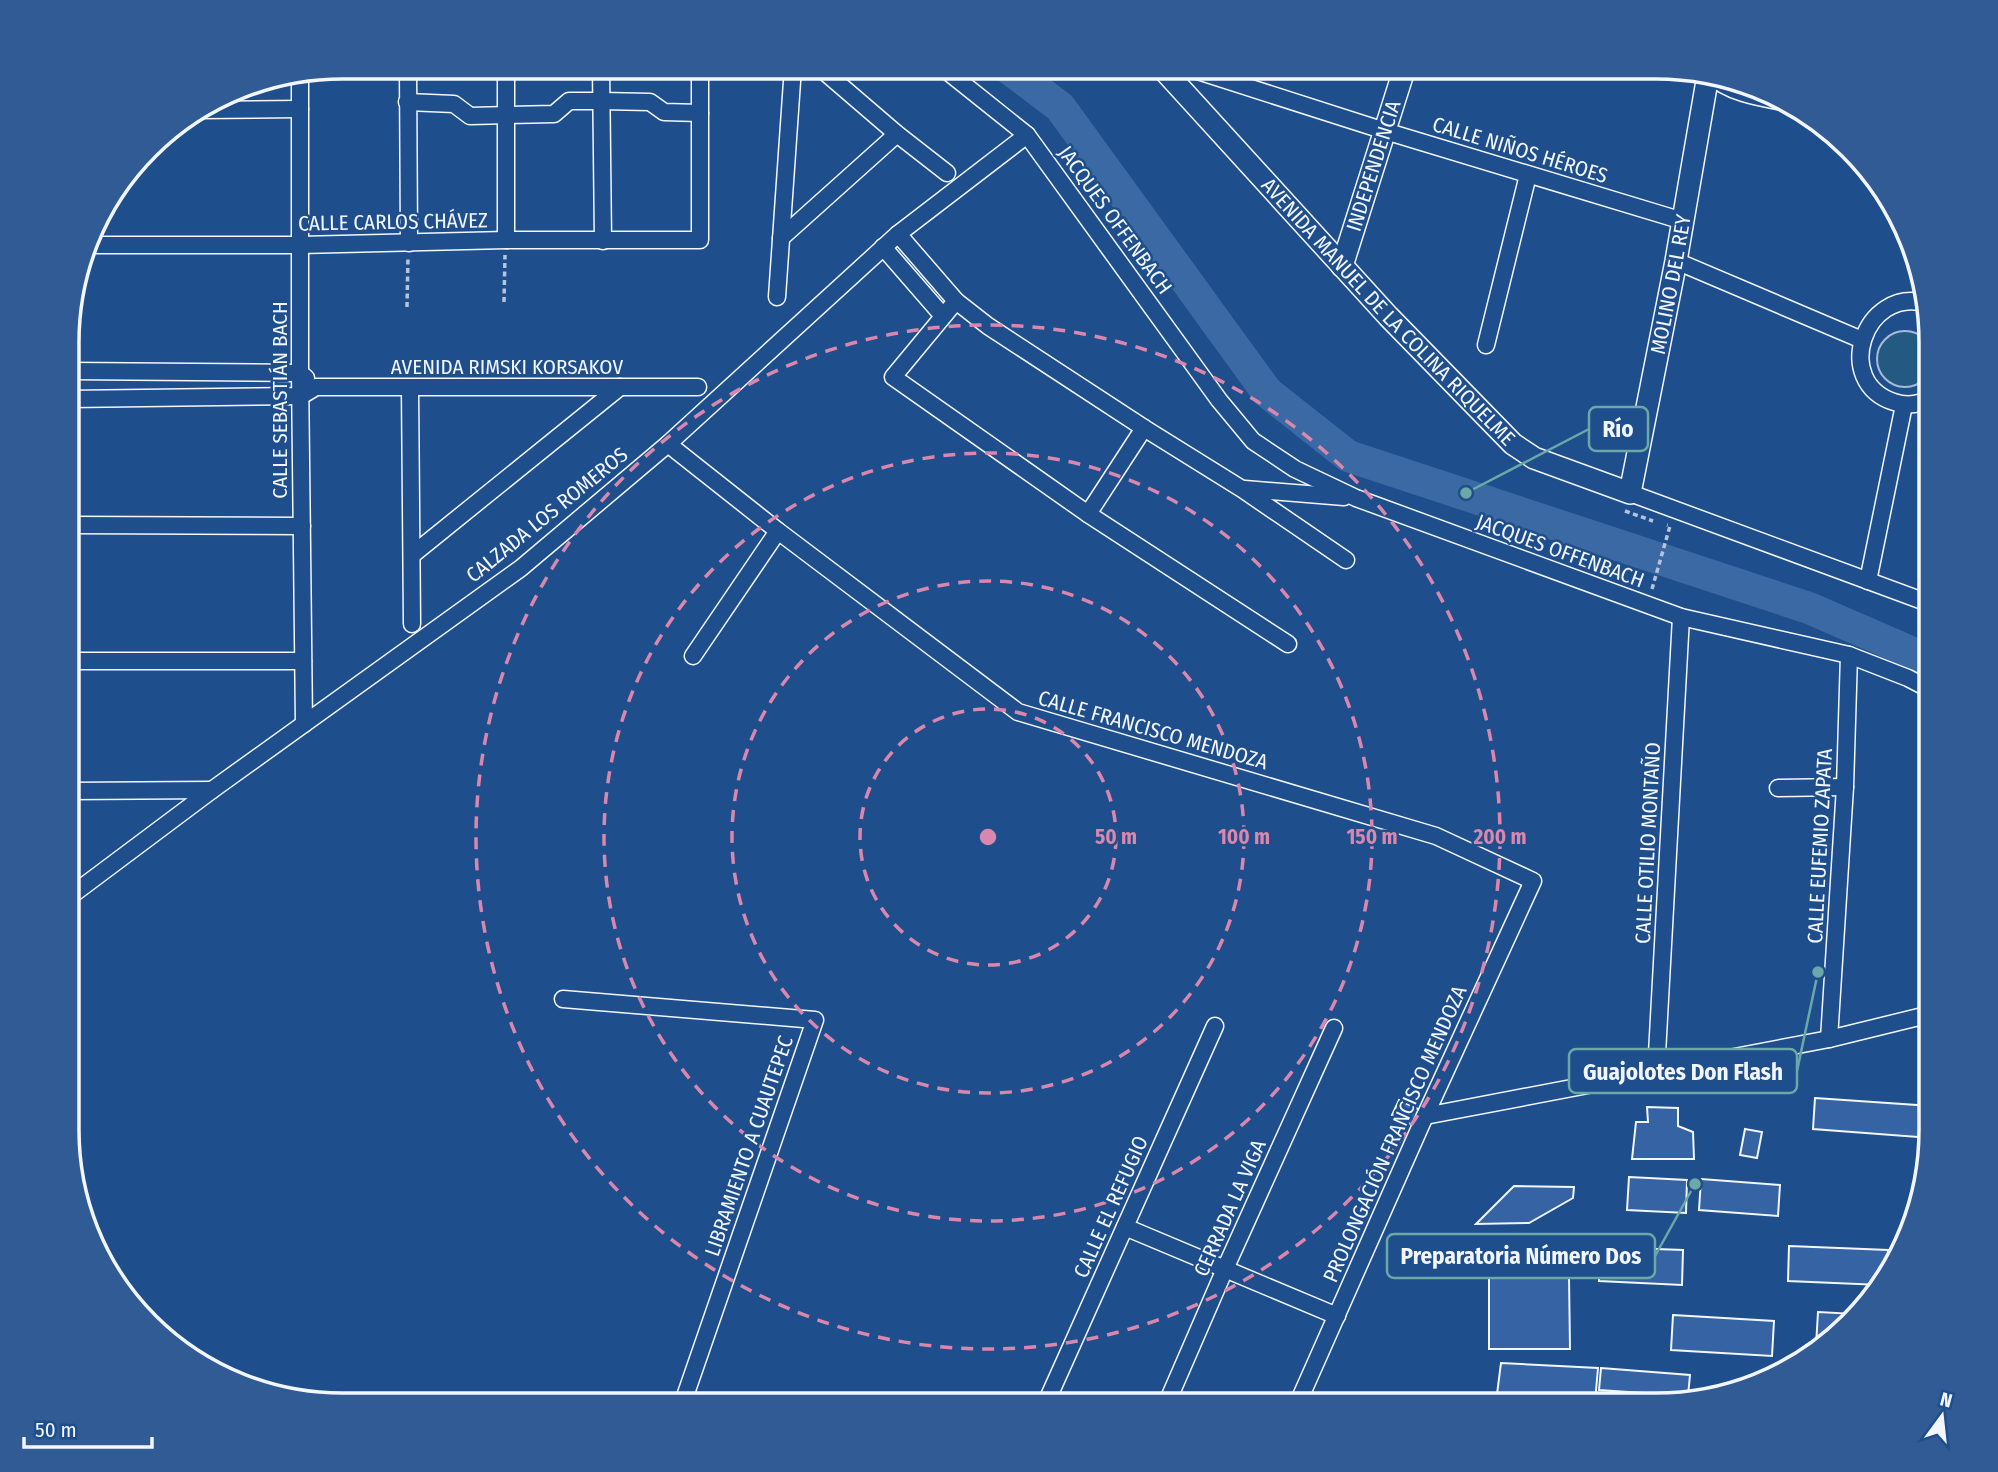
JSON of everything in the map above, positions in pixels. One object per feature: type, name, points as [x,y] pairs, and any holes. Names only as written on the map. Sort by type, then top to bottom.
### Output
[{"type":"street","points":[[408,79],[409,243]]},
{"type":"street","points":[[506,79],[506,240]]},
{"type":"street","points":[[601,79],[603,241]]},
{"type":"street","points":[[407,103],[454,104],[470,116],[554,114],[569,101],[650,102],[664,112],[700,113],[700,79]]},
{"type":"street","points":[[777,297],[792,79]]},
{"type":"street","points":[[833,79],[947,173]]},
{"type":"street","name":"JACQUES OFFENBACH","points":[[957,79],[1027,135],[1219,400],[1253,441],[1296,469],[1356,498],[1681,617],[1849,655],[1919,683]]},
{"type":"street","name":"AVENIDA MANUEL DE LA COLINA RIQUELME","points":[[1182,79],[1342,266],[1513,444],[1534,458],[1919,600]]},
{"type":"street","name":"CALLE NIÑOS HÉROES","points":[[1207,79],[1683,221]]},
{"type":"street","name":"INDEPENDENCIA","points":[[1342,266],[1401,79]]},
{"type":"street","name":"CALLE SEBASTIÁN BACH","points":[[300,82],[304,724]]},
{"type":"street","name":"MOLINO DEL REY","points":[[1630,493],[1707,84]]},
{"type":"street","points":[[218,110],[300,109]]},
{"type":"street","name":"CALLE CARLOS CHÁVEZ","points":[[98,245],[700,240],[700,113]]},
{"type":"street","points":[[780,238],[897,134]]},
{"type":"street","name":"CALZADA LOS ROMEROS","points":[[79,890],[212,790],[521,568],[668,444],[898,233],[1027,135]]},
{"type":"street","points":[[1486,345],[1528,175]]},
{"type":"street","points":[[898,233],[956,302],[988,326],[1242,489],[1346,561]]},
{"type":"street","points":[[883,247],[943,316]]},
{"type":"street","points":[[1676,261],[1862,340]]},
{"type":"street","points":[[1916,301],[1903,302],[1885,310],[1872,322],[1862,340],[1860,363],[1868,383],[1883,399],[1904,405],[1919,403]]},
{"type":"street","points":[[956,302],[892,377],[1088,514],[1288,644]]},
{"type":"street","points":[[79,371],[300,373],[316,387],[301,396],[79,399]]},
{"type":"street","points":[[221,372],[223,397]]},
{"type":"street","name":"AVENIDA RIMSKI KORSAKOV","points":[[316,387],[698,387]]},
{"type":"street","points":[[412,555],[620,387]]},
{"type":"street","points":[[410,388],[412,624]]},
{"type":"street","points":[[1868,581],[1904,405]]},
{"type":"street","points":[[1088,514],[1144,428]]},
{"type":"street","name":"CALLE FRANCISCO MENDOZA","points":[[668,444],[778,531],[1018,712],[1436,836],[1533,881]]},
{"type":"street","points":[[1242,489],[1356,498]]},
{"type":"street","points":[[79,525],[302,526]]},
{"type":"street","points":[[693,656],[778,531]]},
{"type":"street","name":"CALLE OTILIO MONTAÑO","points":[[1656,1072],[1681,617]]},
{"type":"street","name":"CALLE EUFEMIO ZAPATA","points":[[1829,1038],[1845,787],[1849,655]]},
{"type":"street","points":[[79,662],[303,662]]},
{"type":"street","points":[[1778,788],[1845,787]]},
{"type":"street","points":[[79,791],[212,790]]},
{"type":"street","name":"PROLONGACIÓN FRANCISCO MENDOZA","points":[[1302,1393],[1533,881]]},
{"type":"street","name":"LIBRAMIENTO A CUAUTEPEC","points":[[562,999],[815,1020],[686,1393]]},
{"type":"street","points":[[1425,1116],[1829,1038],[1919,1017]]},
{"type":"street","name":"CALLE EL REFUGIO","points":[[1050,1393],[1215,1026]]},
{"type":"street","name":"CERRADA LA VIGA","points":[[1171,1393],[1334,1028]]},
{"type":"street","points":[[1125,1227],[1337,1315]]},
{"type":"path","points":[[504,302],[506,240]]},
{"type":"path","points":[[407,307],[409,243]]},
{"type":"path","points":[[1651,592],[1670,526]]},
{"type":"shaded area","points":[[1894,333],[1919,335],[1919,383],[1910,387],[1894,385],[1885,379],[1879,370],[1879,348],[1885,339]]},
{"type":"building","points":[[1815,1098],[1919,1105],[1919,1137],[1813,1129]]},
{"type":"building","points":[[1399,1100],[1420,1110],[1412,1125],[1392,1115]]},
{"type":"building","points":[[1647,1107],[1678,1108],[1678,1126],[1693,1132],[1694,1159],[1632,1159],[1636,1122],[1648,1122]]},
{"type":"building","points":[[1745,1129],[1762,1132],[1757,1158],[1740,1155]]},
{"type":"building","points":[[1629,1177],[1687,1180],[1686,1213],[1627,1210]]},
{"type":"building","points":[[1701,1179],[1780,1185],[1778,1216],[1699,1210]]},
{"type":"building","points":[[1514,1186],[1574,1187],[1573,1198],[1529,1223],[1476,1224]]},
{"type":"building","points":[[1789,1246],[1888,1250],[1884,1262],[1869,1284],[1788,1281]]},
{"type":"building","points":[[1600,1247],[1683,1250],[1682,1285],[1599,1281]]},
{"type":"building","points":[[1489,1267],[1569,1276],[1570,1349],[1489,1349]]},
{"type":"building","points":[[1818,1312],[1845,1313],[1830,1328],[1816,1339]]},
{"type":"building","points":[[1673,1315],[1774,1321],[1772,1356],[1671,1350]]},
{"type":"building","points":[[1501,1363],[1598,1368],[1596,1393],[1497,1393]]},
{"type":"building","points":[[1601,1368],[1690,1375],[1688,1391],[1644,1393],[1599,1390]]},
{"type":"waterway","points":[[1023,79],[1060,107],[1267,392],[1348,456],[1809,608],[1919,656]]},
{"type":"place","name":"Río","points":[[1466,493]]},
{"type":"place","name":"Guajolotes Don Flash","points":[[1818,972]]},
{"type":"place","name":"Preparatoria Número Dos","points":[[1695,1184]]}]
